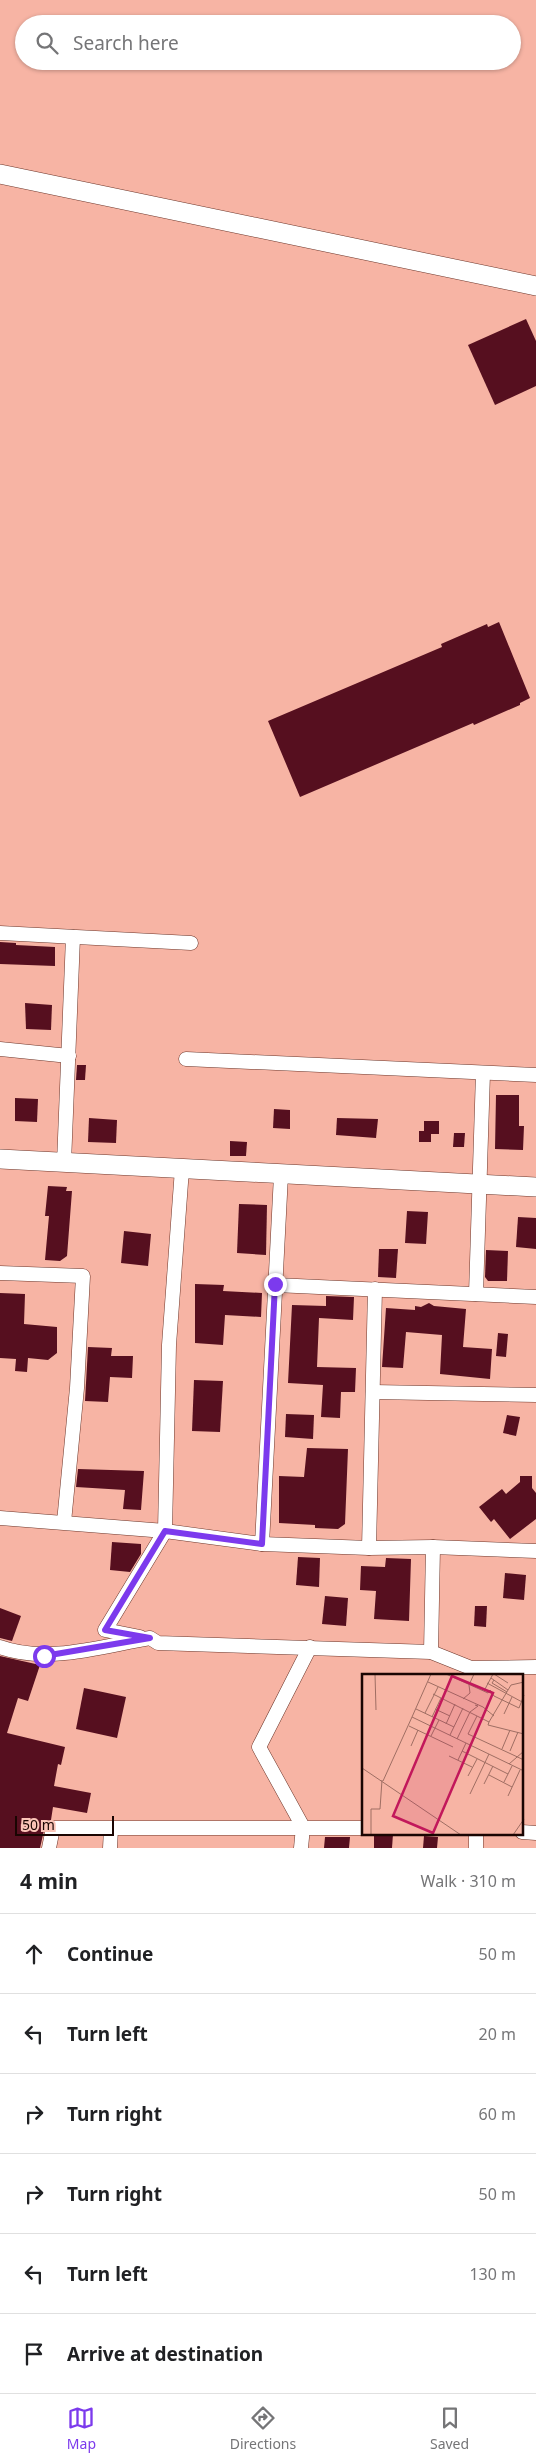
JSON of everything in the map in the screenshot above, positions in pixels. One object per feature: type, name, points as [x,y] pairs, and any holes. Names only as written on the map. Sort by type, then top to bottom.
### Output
[{"type":"street","points":[[0,174],[536,286]]},
{"type":"street","points":[[0,933],[191,943]]},
{"type":"street","points":[[64,1163],[74,937]]},
{"type":"street","points":[[0,1049],[69,1056]]},
{"type":"street","points":[[186,1059],[536,1075]]},
{"type":"street","points":[[476,1294],[483,1072]]},
{"type":"street","points":[[0,1159],[536,1187]]},
{"type":"street","points":[[182,1169],[169,1346],[165,1531],[105,1630],[150,1638],[158,1642],[431,1652],[471,1668],[536,1667]]},
{"type":"street","points":[[262,1544],[282,1174]]},
{"type":"street","points":[[0,1273],[83,1276],[77,1388],[64,1522]]},
{"type":"street","points":[[275,1284],[536,1297]]},
{"type":"street","points":[[369,1548],[375,1289]]},
{"type":"street","points":[[373,1392],[536,1395]]},
{"type":"street","points":[[0,1518],[165,1531],[262,1544],[536,1551]]},
{"type":"street","points":[[431,1652],[433,1547]]},
{"type":"street","points":[[0,1647],[14,1652],[44,1656],[150,1638]]},
{"type":"street","points":[[301,1848],[302,1827],[259,1747],[310,1647]]},
{"type":"street","points":[[49,1848],[53,1828],[111,1830],[362,1828]]},
{"type":"street","points":[[110,1848],[111,1830]]},
{"type":"building","points":[[526,319],[536,341],[536,386],[495,405],[468,345]]},
{"type":"building","points":[[499,622],[530,698],[520,703],[520,705],[474,725],[473,723],[300,797],[268,721],[442,647],[441,644],[487,624],[488,627]]},
{"type":"building","points":[[0,942],[16,943],[16,945],[55,947],[55,966],[0,964]]},
{"type":"building","points":[[25,1003],[52,1005],[51,1030],[26,1029]]},
{"type":"building","points":[[77,1065],[86,1065],[85,1080],[76,1080]]},
{"type":"building","points":[[496,1095],[519,1095],[519,1126],[524,1126],[523,1150],[495,1149]]},
{"type":"building","points":[[15,1098],[38,1099],[37,1122],[15,1121]]},
{"type":"building","points":[[274,1109],[290,1110],[290,1129],[273,1128]]},
{"type":"building","points":[[89,1118],[117,1120],[116,1143],[88,1142]]},
{"type":"building","points":[[337,1118],[378,1119],[376,1138],[336,1135]]},
{"type":"building","points":[[424,1121],[439,1121],[439,1134],[431,1134],[431,1142],[419,1142],[419,1131],[424,1131]]},
{"type":"building","points":[[454,1133],[465,1133],[464,1147],[453,1147]]},
{"type":"building","points":[[230,1141],[247,1142],[246,1156],[230,1156]]},
{"type":"building","points":[[48,1186],[67,1187],[66,1191],[72,1191],[67,1256],[60,1261],[45,1260],[49,1216],[45,1216]]},
{"type":"building","points":[[239,1204],[267,1205],[266,1255],[237,1253]]},
{"type":"building","points":[[407,1211],[428,1212],[426,1244],[405,1243]]},
{"type":"building","points":[[518,1217],[536,1218],[536,1249],[516,1247]]},
{"type":"building","points":[[124,1231],[151,1234],[148,1266],[121,1263]]},
{"type":"building","points":[[379,1249],[398,1249],[396,1278],[378,1277]]},
{"type":"building","points":[[486,1250],[508,1251],[507,1281],[488,1281],[485,1277]]},
{"type":"building","points":[[195,1284],[224,1285],[223,1291],[262,1293],[261,1317],[225,1315],[223,1345],[195,1343]]},
{"type":"building","points":[[0,1293],[25,1294],[24,1324],[57,1327],[57,1353],[48,1360],[28,1358],[27,1372],[15,1371],[16,1359],[0,1358]]},
{"type":"building","points":[[326,1296],[354,1297],[353,1320],[319,1318],[317,1367],[356,1368],[355,1392],[341,1392],[340,1418],[321,1417],[323,1385],[288,1383],[292,1305],[326,1306]]},
{"type":"building","points":[[429,1303],[434,1306],[466,1309],[463,1347],[492,1349],[490,1379],[440,1374],[442,1335],[406,1332],[403,1368],[382,1367],[386,1308],[415,1310],[415,1306],[421,1307]]},
{"type":"building","points":[[498,1333],[508,1334],[506,1357],[496,1356]]},
{"type":"building","points":[[88,1347],[112,1348],[111,1356],[133,1356],[132,1378],[110,1377],[108,1402],[85,1401]]},
{"type":"building","points":[[194,1380],[223,1381],[220,1432],[192,1431]]},
{"type":"building","points":[[286,1414],[314,1415],[313,1439],[285,1437]]},
{"type":"building","points":[[507,1415],[520,1417],[516,1436],[503,1433]]},
{"type":"building","points":[[307,1448],[348,1449],[345,1524],[338,1529],[315,1528],[315,1525],[279,1523],[279,1476],[304,1477]]},
{"type":"building","points":[[78,1469],[144,1471],[141,1510],[123,1509],[125,1490],[76,1487]]},
{"type":"building","points":[[520,1476],[532,1476],[532,1488],[536,1493],[536,1519],[510,1539],[494,1519],[491,1522],[479,1507],[502,1489],[506,1494],[520,1482]]},
{"type":"building","points":[[112,1542],[141,1544],[141,1554],[130,1572],[110,1570]]},
{"type":"building","points":[[298,1557],[320,1558],[319,1587],[296,1585]]},
{"type":"building","points":[[386,1558],[411,1559],[409,1621],[374,1619],[376,1591],[360,1590],[361,1566],[385,1567]]},
{"type":"building","points":[[505,1573],[526,1575],[524,1600],[503,1598]]},
{"type":"building","points":[[325,1596],[348,1598],[346,1626],[322,1624]]},
{"type":"building","points":[[475,1606],[487,1606],[486,1627],[474,1626]]},
{"type":"building","points":[[0,1608],[21,1616],[12,1641],[0,1638]]},
{"type":"building","points":[[0,1656],[40,1665],[28,1701],[18,1698],[7,1733],[65,1747],[61,1765],[58,1764],[54,1786],[91,1793],[87,1813],[53,1807],[51,1820],[45,1826],[40,1848],[0,1848]]},
{"type":"building","points":[[84,1688],[126,1697],[117,1738],[76,1729]]},
{"type":"building","points":[[374,1836],[393,1836],[392,1848],[374,1848]]},
{"type":"building","points":[[424,1836],[438,1837],[437,1848],[423,1848]]},
{"type":"building","points":[[325,1837],[350,1837],[349,1848],[324,1848]]},
{"type":"route","points":[[44,1656],[150,1638],[105,1630],[165,1531],[262,1544],[275,1284]]}]
